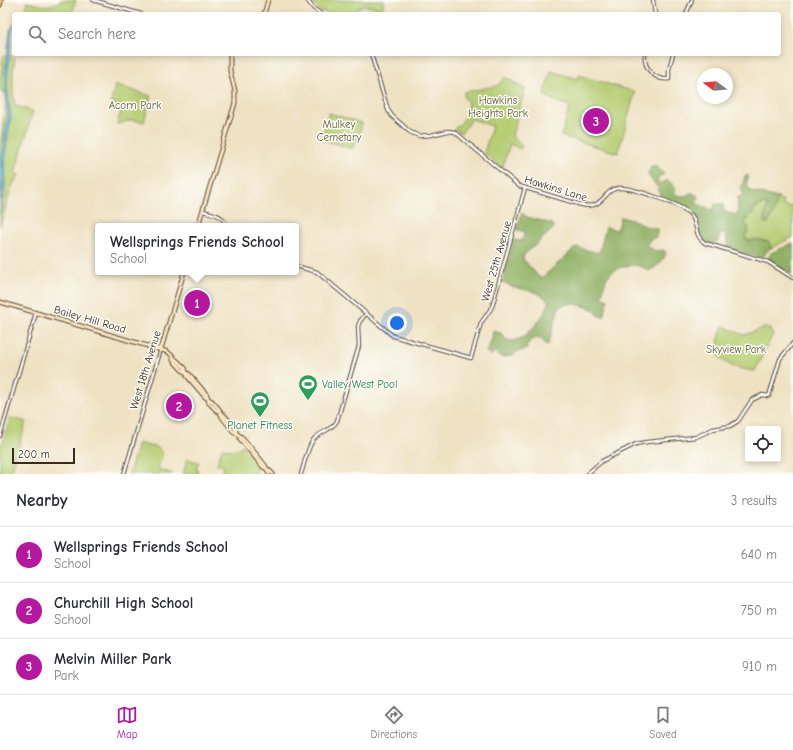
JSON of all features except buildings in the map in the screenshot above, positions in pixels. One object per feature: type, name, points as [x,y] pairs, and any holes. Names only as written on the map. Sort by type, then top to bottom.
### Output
[{"type":"main road","points":[[0,5],[2,0]]},
{"type":"main road","points":[[265,12],[268,0]]},
{"type":"main road","points":[[199,223],[235,103],[235,91],[230,71],[230,56]]},
{"type":"main road","name":"West 18th Avenue","points":[[161,349],[183,275]]},
{"type":"main road","name":"Bailey Hill Road","points":[[0,302],[168,352],[173,356],[173,360],[182,370],[186,372],[187,376],[205,397],[208,398],[209,402],[221,413],[222,417],[253,452],[263,467],[273,474]]},
{"type":"main road","name":"Bailey Hill Road","points":[[266,468],[269,474]]},
{"type":"street","points":[[93,0],[134,12]]},
{"type":"street","points":[[307,0],[318,12]]},
{"type":"street","points":[[653,0],[655,12]]},
{"type":"street","points":[[687,12],[692,0]]},
{"type":"street","name":"Hawkins Lane","points":[[372,56],[390,113],[413,134],[431,136],[448,131],[455,132],[516,183],[525,188],[589,206],[598,204],[610,192],[618,188],[662,199],[678,206],[690,214],[694,221],[698,236],[705,243],[768,262],[793,278]]},
{"type":"street","points":[[645,56],[646,63],[653,74],[661,79],[669,79],[669,69],[672,56]]},
{"type":"street","name":"West 25th Avenue","points":[[366,314],[395,337],[471,358],[481,323],[492,307],[525,188]]},
{"type":"street","points":[[203,211],[221,216],[225,223]]},
{"type":"street","points":[[299,267],[317,272],[366,314],[358,326],[359,346],[337,421],[334,426],[317,436],[312,442],[301,474]]},
{"type":"street","points":[[0,436],[36,313]]},
{"type":"street","points":[[587,474],[602,460],[636,444],[696,437],[713,429],[730,426],[737,422],[752,400],[762,395],[768,396],[780,359],[793,343]]},
{"type":"street","name":"West 18th Avenue","points":[[124,474],[161,349]]},
{"type":"green space","points":[[61,0],[76,0],[73,12],[23,12],[25,11],[27,2],[41,5],[53,5]]},
{"type":"green space","points":[[310,0],[384,0],[382,9],[363,5],[352,12],[320,11]]},
{"type":"green space","points":[[4,55],[15,58],[13,70],[13,94],[15,106],[33,111],[15,173],[19,175],[12,186],[0,226],[0,145],[6,104],[4,93],[1,92],[0,78]]},
{"type":"green space","points":[[551,71],[578,79],[579,75],[635,92],[618,153],[561,136],[570,106],[555,101],[544,95]]},
{"type":"green space","name":"Hawkins Heights Park","points":[[505,77],[525,89],[512,136],[522,146],[520,149],[510,144],[502,169],[484,153],[492,126],[472,119],[461,133],[455,128],[465,117],[468,102],[464,98],[464,92],[497,86]]},
{"type":"green space","name":"Acorn Park","points":[[115,85],[151,96],[144,122],[132,120],[117,124],[122,107],[111,103]]},
{"type":"green space","name":"Mulkey Cemetary","points":[[329,113],[362,123],[358,140],[355,139],[355,144],[352,149],[321,139]]},
{"type":"green space","points":[[655,165],[664,174],[657,178],[660,184],[668,180],[675,187],[675,195],[688,196],[691,192],[699,197],[696,202],[697,204],[713,210],[715,204],[723,204],[724,212],[736,215],[738,210],[737,198],[743,195],[741,188],[745,176],[749,176],[746,185],[750,191],[778,198],[774,212],[768,223],[765,223],[767,205],[764,204],[755,208],[745,225],[749,227],[745,236],[746,239],[750,241],[755,239],[769,242],[771,248],[761,258],[726,249],[727,240],[725,234],[720,234],[718,241],[713,245],[706,242],[698,232],[696,220],[690,211],[678,203],[660,197],[659,189],[651,180],[648,173],[652,166]]},
{"type":"green space","points":[[778,198],[782,200],[783,205],[789,207],[793,205],[793,237],[771,248],[769,242],[760,240],[750,241],[746,239],[745,236],[748,232],[745,225],[755,208],[764,204],[767,205],[766,214],[774,212]]},
{"type":"green space","points":[[522,213],[527,217],[552,224],[554,227],[524,255],[523,259],[539,277],[543,277],[576,247],[599,253],[606,227],[617,230],[621,217],[636,221],[647,227],[658,229],[656,237],[651,239],[646,245],[654,250],[664,250],[666,253],[659,264],[648,271],[634,265],[617,269],[607,277],[602,296],[608,300],[604,317],[599,316],[595,310],[581,305],[564,305],[559,307],[548,345],[545,344],[541,338],[535,338],[526,345],[527,349],[517,352],[513,356],[501,357],[496,352],[493,352],[492,355],[486,352],[492,338],[493,331],[501,333],[507,340],[518,340],[529,332],[544,314],[549,303],[542,295],[509,286],[508,284],[502,282],[514,240],[522,241],[525,232],[517,230]]},
{"type":"green space","points":[[793,243],[793,266],[791,274],[768,259],[771,253]]},
{"type":"green space","name":"Skyview Park","points":[[723,326],[744,335],[764,328],[770,328],[770,331],[773,334],[755,371],[729,365],[721,358],[718,353],[718,344]]},
{"type":"green space","points":[[10,417],[26,422],[11,474],[0,474],[0,444],[2,445]]},
{"type":"green space","points":[[138,443],[152,447],[153,445],[158,448],[163,454],[158,469],[173,474],[129,474]]},
{"type":"green space","points":[[243,445],[258,463],[255,474],[222,474],[224,466],[217,464],[222,448],[233,450]]},
{"type":"green space","points":[[187,459],[199,462],[196,469],[198,470],[197,474],[183,474]]},
{"type":"water","points":[[12,27],[7,84],[11,117],[4,161],[5,187],[0,214],[2,187],[0,164],[8,116],[5,74],[10,30]]},
{"type":"place","name":"Melvin Miller Park","points":[[596,121]]},
{"type":"place","name":"Wellsprings Friends School","points":[[197,303]]},
{"type":"place","name":"Valley West Pool","points":[[308,401]]},
{"type":"place","name":"Churchill High School","points":[[179,406]]},
{"type":"place","name":"Planet Fitness","points":[[260,418]]}]
